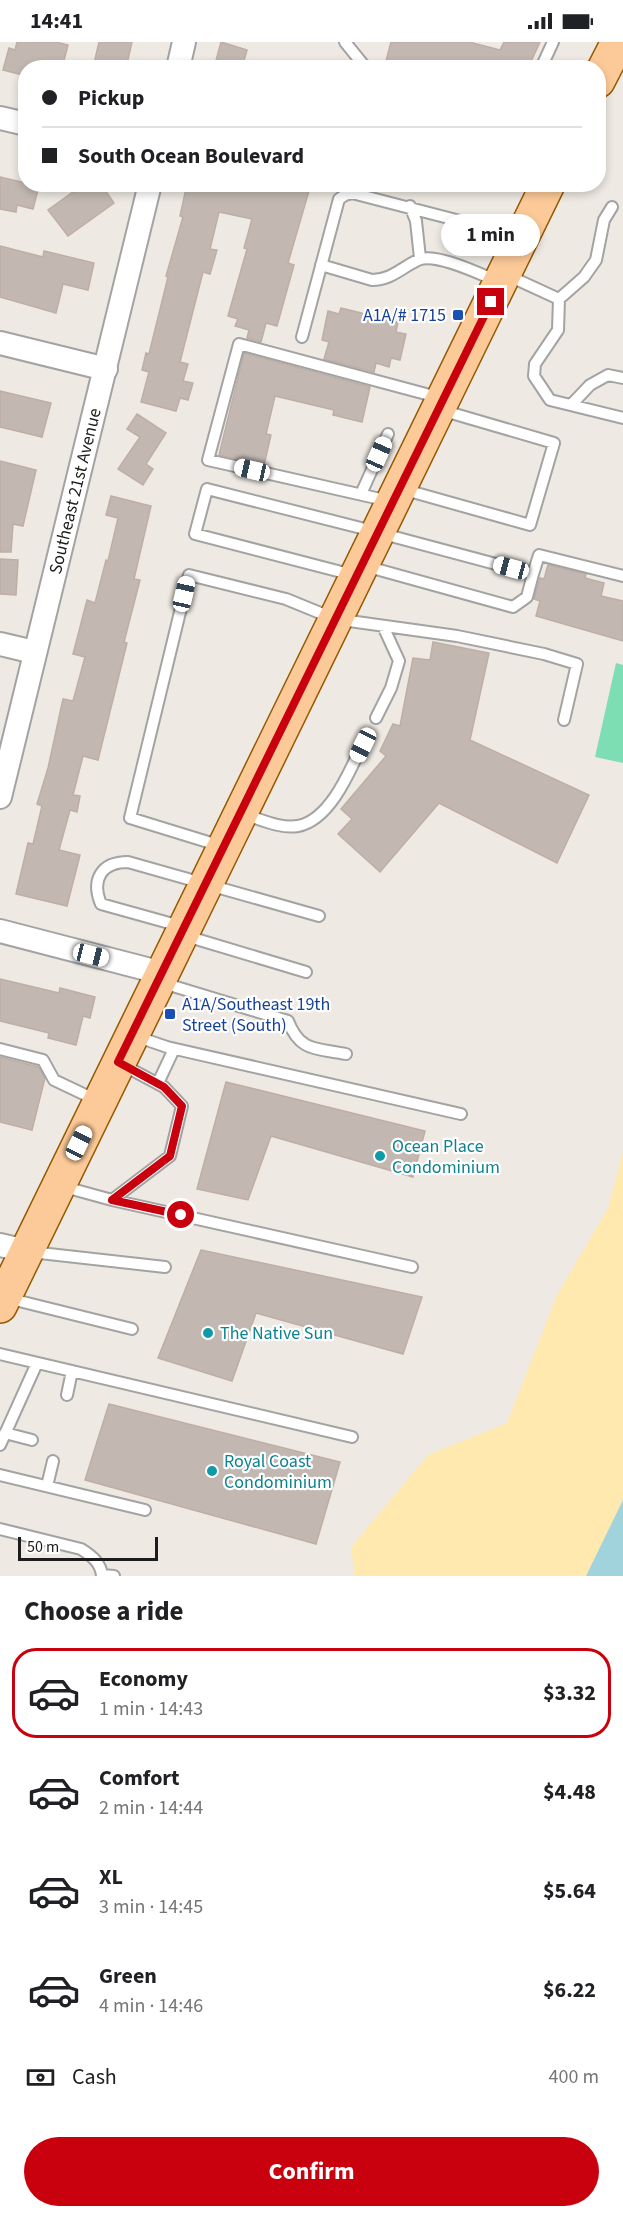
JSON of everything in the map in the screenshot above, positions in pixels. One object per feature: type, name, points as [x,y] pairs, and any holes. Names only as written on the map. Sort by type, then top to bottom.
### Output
[{"type":"main road","points":[[606,65],[618,42]]},
{"type":"main road","points":[[2,1301],[13,1248],[58,1186],[544,192]]},
{"type":"street","points":[[180,60],[184,42]]},
{"type":"street","points":[[0,118],[18,122]]},
{"type":"street","name":"Southeast 21st Avenue","points":[[0,797],[148,192]]},
{"type":"street","points":[[0,344],[106,369]]},
{"type":"street","points":[[0,644],[34,652]]},
{"type":"street","points":[[0,932],[160,977]]},
{"type":"lane","points":[[345,42],[360,60]]},
{"type":"lane","points":[[545,60],[553,42]]},
{"type":"lane","points":[[302,337],[339,199],[352,193],[410,206],[464,222]]},
{"type":"lane","points":[[410,206],[416,221],[420,258]]},
{"type":"lane","points":[[612,207],[604,220],[596,260],[584,277],[559,299],[558,330],[535,364],[534,376],[550,400],[623,418]]},
{"type":"lane","points":[[321,264],[372,280],[379,280],[392,277],[420,258],[451,262],[559,299]]},
{"type":"lane","points":[[238,344],[440,404],[554,443],[530,525],[396,495],[361,494],[208,460],[238,344]]},
{"type":"lane","points":[[571,405],[590,385],[608,375],[623,378]]},
{"type":"lane","points":[[361,494],[388,434]]},
{"type":"lane","points":[[533,574],[207,489],[195,534],[513,607],[527,597],[538,555],[623,576]]},
{"type":"lane","points":[[224,847],[130,818],[189,575],[286,599],[335,620],[457,636],[544,654],[577,664],[564,720]]},
{"type":"lane","points":[[376,718],[391,688],[399,661],[383,626]]},
{"type":"lane","points":[[240,813],[281,826],[298,826],[315,819],[343,786],[363,745]]},
{"type":"lane","points":[[306,972],[101,904],[97,894],[100,874],[107,866],[117,862],[128,862],[320,916]]},
{"type":"lane","points":[[160,977],[288,1021],[294,1035],[302,1045],[346,1054]]},
{"type":"lane","points":[[0,1049],[43,1060],[54,1080],[99,1101]]},
{"type":"lane","points":[[125,1049],[174,1049],[461,1114]]},
{"type":"lane","points":[[112,1200],[170,1156],[182,1106],[125,1049]]},
{"type":"lane","points":[[158,1083],[174,1049]]},
{"type":"lane","points":[[58,1186],[412,1267]]},
{"type":"lane","points":[[13,1248],[165,1267]]},
{"type":"lane","points":[[2,1301],[132,1329]]},
{"type":"lane","points":[[0,1354],[352,1437]]},
{"type":"lane","points":[[0,1445],[37,1363]]},
{"type":"lane","points":[[67,1395],[72,1371]]},
{"type":"lane","points":[[5,1433],[32,1440]]},
{"type":"lane","points":[[47,1486],[53,1461]]},
{"type":"lane","points":[[0,1475],[145,1510]]},
{"type":"lane","points":[[0,1528],[81,1549],[93,1556],[102,1569],[102,1576],[114,1576]]},
{"type":"sand","points":[[623,1152],[623,1500],[586,1576],[355,1576],[351,1547],[428,1455],[507,1423],[557,1295],[608,1208]]},
{"type":"green space","points":[[616,663],[623,665],[623,763],[595,757]]},
{"type":"water","points":[[623,1500],[623,1576],[586,1576]]},
{"type":"building","points":[[17,42],[56,42],[68,45],[64,60],[18,60],[18,74],[3,70],[9,48],[15,50]]},
{"type":"building","points":[[99,42],[132,42],[128,60],[95,60]]},
{"type":"building","points":[[221,42],[247,50],[244,60],[216,60]]},
{"type":"building","points":[[391,42],[469,42],[500,50],[504,42],[540,42],[532,60],[386,60]]},
{"type":"building","points":[[0,177],[18,181],[18,192],[37,192],[33,209],[17,205],[16,212],[0,209]]},
{"type":"building","points":[[73,192],[106,192],[114,203],[68,236],[48,210]]},
{"type":"building","points":[[185,192],[309,192],[288,263],[294,265],[277,326],[266,323],[261,342],[247,338],[249,330],[235,326],[238,319],[228,316],[247,249],[244,248],[252,219],[219,212],[210,249],[217,250],[210,274],[203,272],[180,362],[188,364],[183,381],[193,383],[188,400],[180,398],[176,411],[141,402],[149,372],[142,370],[146,353],[149,354],[168,277],[166,276],[183,217],[180,216]]},
{"type":"building","points":[[0,246],[43,257],[44,251],[94,263],[88,290],[63,284],[56,313],[0,297]]},
{"type":"building","points":[[341,308],[398,322],[396,332],[406,334],[400,360],[391,358],[389,367],[376,363],[374,372],[324,359],[329,342],[322,340],[328,311],[339,314]]},
{"type":"building","points":[[244,353],[370,387],[362,422],[333,415],[334,410],[275,396],[266,434],[271,435],[264,465],[219,455]]},
{"type":"building","points":[[0,391],[51,403],[42,437],[0,427]]},
{"type":"building","points":[[137,414],[166,433],[146,464],[153,469],[143,485],[118,469],[140,437],[127,429]]},
{"type":"building","points":[[0,461],[36,470],[23,526],[13,524],[11,552],[0,552]]},
{"type":"building","points":[[111,496],[151,506],[134,579],[140,580],[124,642],[127,643],[98,760],[83,756],[73,795],[80,796],[77,812],[70,810],[59,850],[80,855],[67,906],[16,894],[28,843],[33,844],[42,806],[37,804],[48,768],[63,699],[73,701],[85,657],[73,654],[87,600],[95,603],[106,560],[108,561],[118,518],[106,515]]},
{"type":"building","points":[[0,559],[18,560],[16,595],[0,594]]},
{"type":"building","points":[[548,565],[586,574],[585,578],[604,583],[601,596],[623,601],[623,641],[536,616],[540,601],[534,599],[540,578],[544,579]]},
{"type":"building","points":[[433,642],[489,653],[470,740],[589,795],[557,863],[439,803],[380,872],[338,834],[352,819],[341,809],[386,756],[380,751],[393,724],[400,726],[413,658],[430,660]]},
{"type":"building","points":[[0,979],[59,993],[60,988],[95,997],[90,1018],[83,1016],[76,1045],[48,1038],[49,1033],[0,1021]]},
{"type":"building","points":[[0,1057],[38,1067],[45,1078],[32,1130],[0,1122]]},
{"type":"building","name":"Ocean Place Condominium","points":[[226,1082],[425,1131],[413,1177],[271,1136],[248,1200],[197,1189]]},
{"type":"building","name":"The Native Sun","points":[[201,1250],[422,1297],[403,1354],[256,1313],[232,1381],[158,1358]]},
{"type":"building","name":"Royal Coast Condominium","points":[[109,1404],[340,1462],[316,1544],[85,1480]]},
{"type":"place","name":"A1A/# 1715","points":[[458,315]]},
{"type":"place","name":"A1A/Southeast 19th Street (South)","points":[[170,1014]]},
{"type":"place","name":"Ocean Place Condominium","points":[[380,1156]]},
{"type":"place","name":"The Native Sun","points":[[208,1333]]},
{"type":"place","name":"Royal Coast Condominium","points":[[212,1471]]},
{"type":"route","points":[[181,1215],[112,1200],[170,1156],[182,1106],[164,1087],[118,1062],[491,302]]}]
